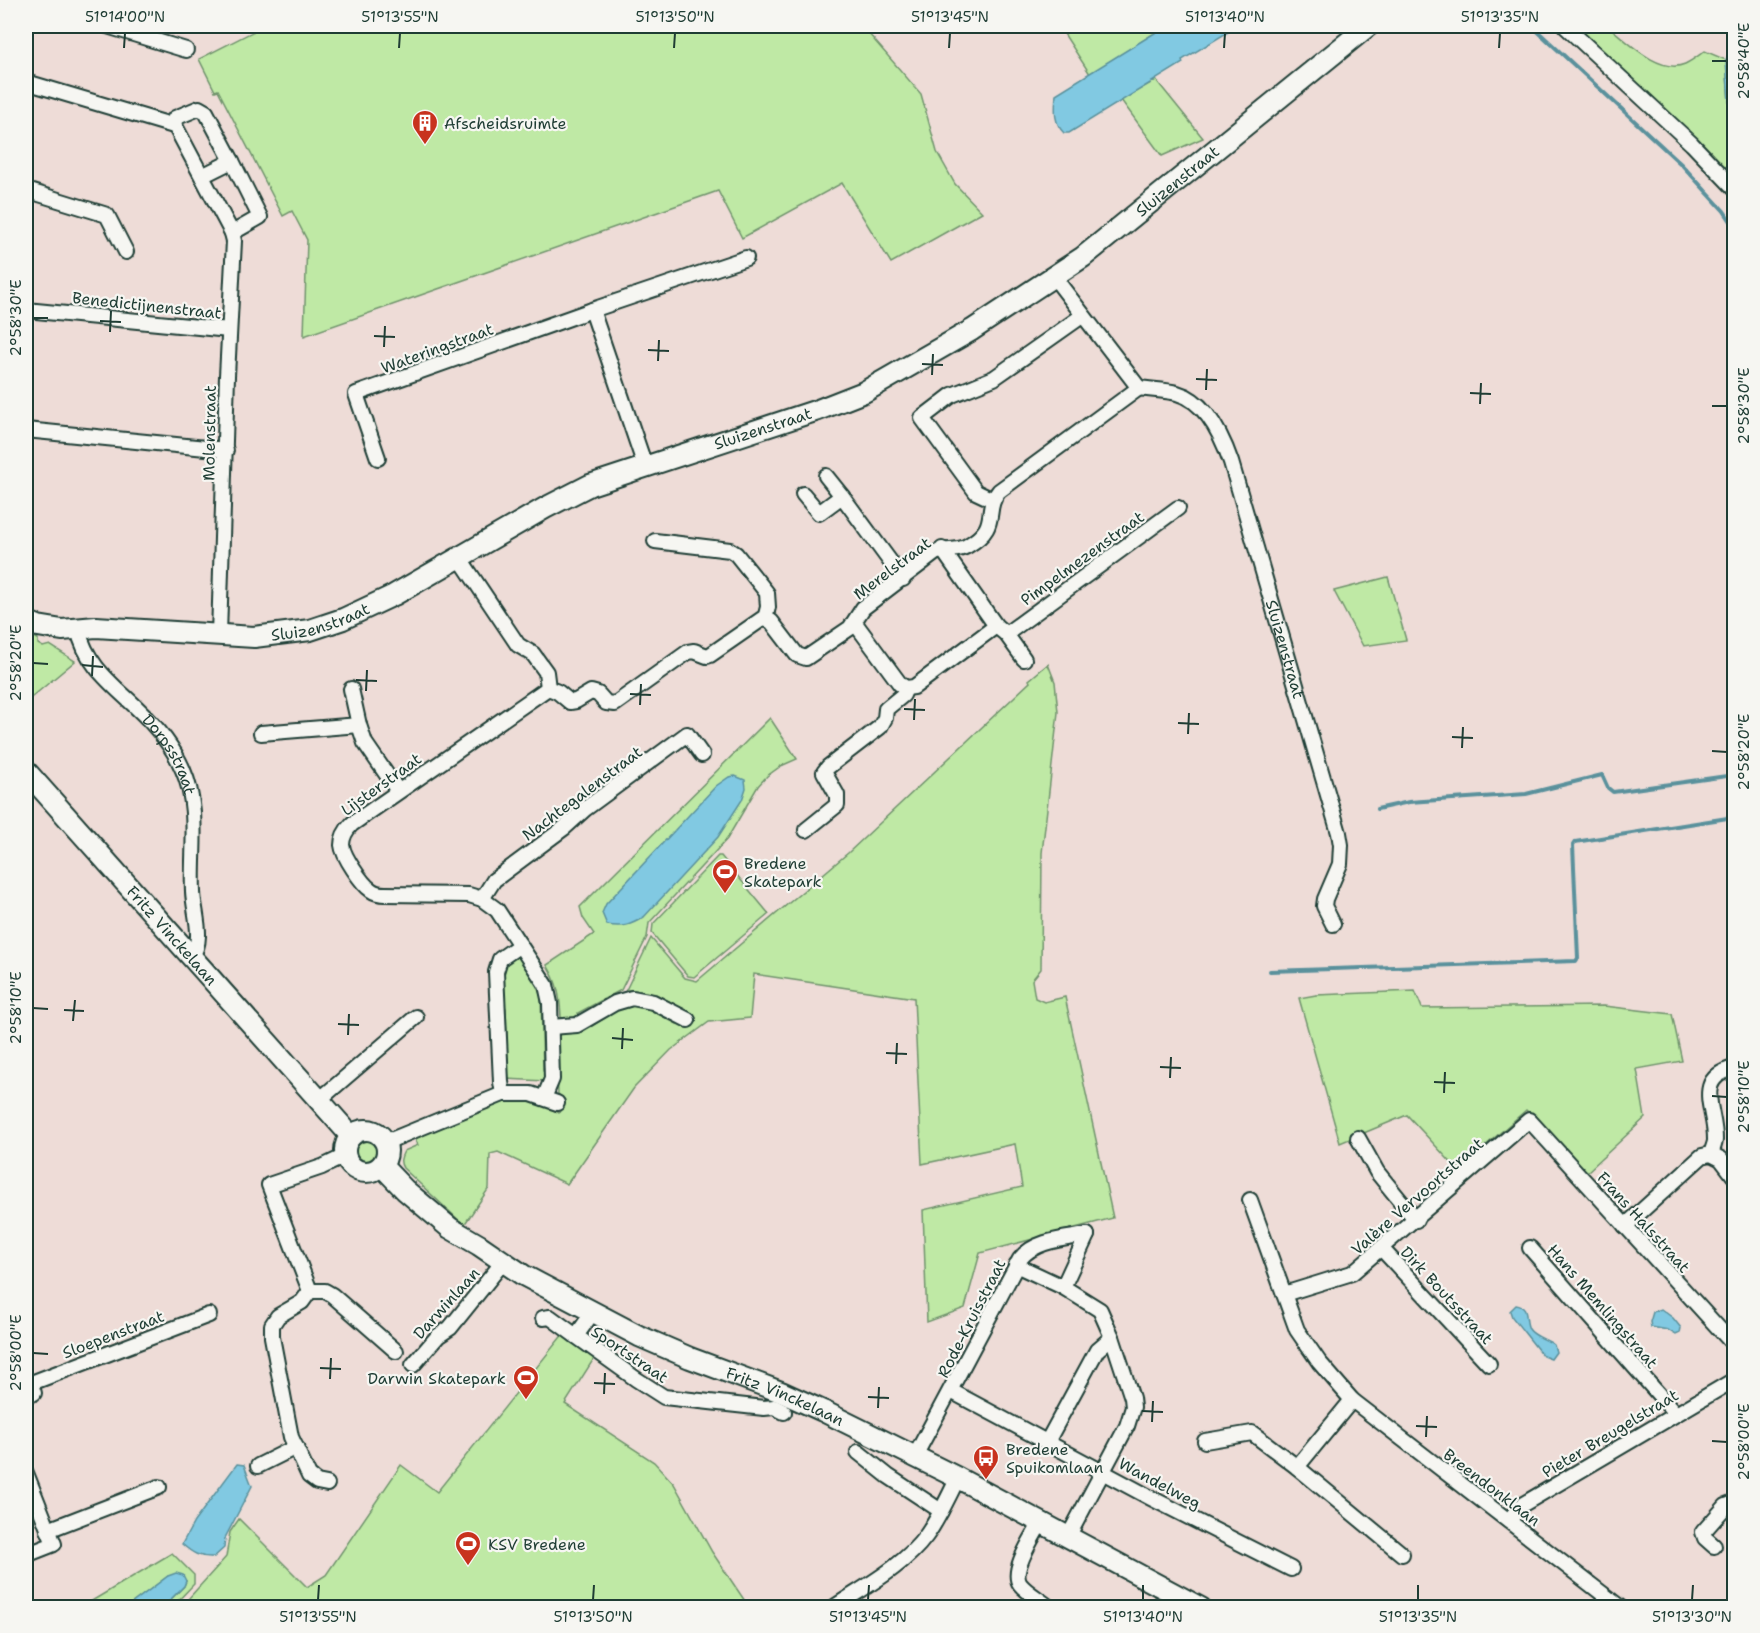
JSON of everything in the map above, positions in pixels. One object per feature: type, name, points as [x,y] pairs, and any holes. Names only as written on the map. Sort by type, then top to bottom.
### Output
[{"type":"street","points":[[106,26],[186,50]]},
{"type":"street","name":"Sluizenstraat","points":[[78,629],[107,628],[263,637],[323,626],[393,595],[590,485],[818,410],[864,392],[972,330],[1083,257],[1368,26]]},
{"type":"street","points":[[1564,26],[1692,144],[1734,188]]},
{"type":"street","points":[[26,82],[174,126],[175,118],[196,108],[202,108],[260,217],[232,232]]},
{"type":"street","name":"Molenstraat","points":[[174,126],[232,232],[234,241],[219,635]]},
{"type":"street","points":[[202,176],[232,161]]},
{"type":"street","points":[[26,190],[107,215],[126,252]]},
{"type":"street","name":"Wateringstraat","points":[[378,458],[356,394],[746,258]]},
{"type":"street","points":[[1054,277],[1139,388],[1006,486],[993,501],[976,492],[922,418],[952,395],[994,378],[1082,316]]},
{"type":"street","name":"Benedictijnenstraat","points":[[26,310],[229,330]]},
{"type":"street","points":[[592,310],[645,466]]},
{"type":"street","name":"Sluizenstraat","points":[[1139,388],[1180,394],[1192,402],[1216,426],[1231,462],[1339,833],[1340,864],[1324,906],[1333,924]]},
{"type":"street","points":[[26,430],[226,450]]},
{"type":"street","points":[[826,476],[903,579]]},
{"type":"street","points":[[803,494],[819,513],[842,496]]},
{"type":"street","name":"Merelstraat","points":[[765,619],[774,624],[796,655],[803,658],[813,654],[855,623],[863,608],[912,570],[942,549],[964,548],[985,532],[989,526],[993,501]]},
{"type":"street","name":"Pimpelmezenstraat","points":[[806,830],[837,805],[837,795],[824,772],[880,727],[885,718],[886,709],[903,695],[906,688],[914,687],[1001,630],[1178,508]]},
{"type":"street","points":[[459,557],[518,645],[531,652],[544,670],[548,688],[558,692],[570,702],[591,692],[598,694],[606,703],[615,704],[688,652],[694,651],[710,655],[759,620],[765,619],[768,607],[767,593],[725,543],[656,541]]},
{"type":"street","points":[[942,549],[1024,658]]},
{"type":"street","points":[[26,621],[50,629],[78,629]]},
{"type":"street","points":[[855,623],[900,684],[906,688]]},
{"type":"street","name":"Dorpsstraat","points":[[78,629],[89,659],[100,673],[155,727],[179,760],[186,778],[193,804],[193,893],[198,939],[197,949],[191,958]]},
{"type":"street","name":"Lijsterstraat","points":[[482,899],[465,894],[383,894],[373,891],[366,885],[344,854],[342,845],[344,834],[352,824],[398,791],[548,688]]},
{"type":"street","points":[[351,689],[365,743],[398,791]]},
{"type":"street","points":[[261,733],[359,725]]},
{"type":"street","name":"Nachtegalenstraat","points":[[482,899],[492,881],[687,734],[702,755]]},
{"type":"street","name":"Fritz Vinckelaan","points":[[26,771],[351,1136]]},
{"type":"street","points":[[386,1142],[503,1094],[521,1093],[551,1100],[550,1000],[546,985],[497,910],[482,899]]},
{"type":"street","points":[[503,1094],[496,972],[500,959],[520,945]]},
{"type":"street","points":[[551,1027],[577,1025],[616,1002],[632,998],[653,1002],[688,1020]]},
{"type":"street","points":[[318,1101],[416,1017]]},
{"type":"street","points":[[1711,1154],[1715,1141],[1709,1097],[1710,1086],[1715,1077],[1723,1071],[1734,1068]]},
{"type":"street","name":"Valère Vervoortstraat","points":[[1284,1294],[1352,1273],[1529,1120]]},
{"type":"street","name":"Frans Halsstraat","points":[[1529,1120],[1734,1346]]},
{"type":"street","points":[[360,1130],[371,1130],[386,1142],[387,1155],[382,1166],[372,1172],[361,1172],[351,1166],[345,1156],[345,1145],[351,1136],[360,1130]]},
{"type":"street","points":[[1358,1138],[1377,1172],[1416,1220]]},
{"type":"street","points":[[1625,1226],[1699,1158],[1711,1154],[1721,1159],[1734,1176]]},
{"type":"street","points":[[310,1291],[269,1185],[322,1167],[345,1156]]},
{"type":"street","name":"Fritz Vinckelaan","points":[[382,1166],[450,1228],[523,1275],[780,1404],[915,1456],[1201,1608]]},
{"type":"street","name":"Breendonklaan","points":[[1250,1200],[1297,1330],[1319,1362],[1352,1400],[1621,1608]]},
{"type":"street","name":"Rode-Kruisstraat","points":[[915,1456],[1023,1255],[1038,1246],[1087,1235],[1063,1287]]},
{"type":"street","name":"Dirk Boutsstraat","points":[[1381,1248],[1489,1364]]},
{"type":"street","name":"Hans Memlingstraat","points":[[1530,1248],[1675,1413]]},
{"type":"street","name":"Darwinlaan","points":[[413,1365],[438,1336],[450,1328],[503,1262]]},
{"type":"street","points":[[1017,1265],[1063,1287],[1100,1310],[1112,1337],[1129,1387],[1133,1407],[1127,1426],[1068,1537]]},
{"type":"street","points":[[327,1484],[317,1482],[309,1476],[291,1437],[276,1361],[272,1325],[278,1316],[302,1302],[310,1291],[319,1290],[332,1295],[396,1351]]},
{"type":"street","name":"Sportstraat","points":[[576,1336],[593,1312]]},
{"type":"street","name":"Sloepenstraat","points":[[27,1388],[209,1315]]},
{"type":"street","name":"Sportstraat","points":[[543,1318],[550,1317],[636,1380],[664,1397],[764,1408],[780,1404]]},
{"type":"street","points":[[1047,1442],[1097,1350],[1112,1337]]},
{"type":"street","name":"Pieter Breugelstraat","points":[[1509,1521],[1520,1506],[1734,1380]]},
{"type":"street","name":"Wandelweg","points":[[951,1391],[1291,1569]]},
{"type":"street","points":[[1297,1467],[1352,1400]]},
{"type":"street","points":[[1205,1440],[1252,1433],[1402,1554]]},
{"type":"street","points":[[258,1466],[296,1447]]},
{"type":"street","points":[[858,1452],[888,1476],[941,1511]]},
{"type":"street","points":[[26,1473],[54,1544],[26,1555]]},
{"type":"street","points":[[833,1608],[897,1565],[926,1537],[958,1478]]},
{"type":"street","points":[[48,1530],[159,1487]]},
{"type":"street","points":[[1714,1546],[1705,1538],[1703,1532],[1728,1504],[1734,1503]]},
{"type":"street","points":[[1041,1522],[1018,1566],[1017,1575],[1021,1585],[1050,1608]]},
{"type":"green space","points":[[264,26],[862,26],[921,94],[937,152],[955,184],[982,212],[891,263],[842,183],[742,238],[718,191],[304,336],[307,240],[292,211],[283,216],[218,90],[215,91],[199,59]]},
{"type":"green space","points":[[1059,26],[1166,26],[1090,74]]},
{"type":"green space","points":[[1578,26],[1608,26],[1644,55],[1665,65],[1685,64],[1705,51],[1726,60],[1729,102],[1734,108],[1734,175],[1580,31]]},
{"type":"green space","points":[[1156,80],[1203,138],[1162,156],[1121,100]]},
{"type":"green space","points":[[1388,577],[1406,640],[1363,646],[1334,591]]},
{"type":"green space","points":[[26,633],[38,639],[38,644],[43,647],[50,645],[75,661],[26,702]]},
{"type":"green space","points":[[1048,664],[1055,682],[1058,712],[1042,853],[1041,969],[1032,980],[1035,998],[1044,1002],[1065,997],[1113,1218],[980,1253],[965,1308],[927,1322],[923,1210],[1022,1187],[1015,1144],[922,1164],[914,998],[754,974],[750,1018],[709,1022],[671,1050],[634,1088],[567,1184],[498,1152],[490,1154],[489,1188],[464,1225],[403,1168],[402,1155],[404,1151],[418,1145],[415,1138],[471,1111],[516,1099],[529,1100],[559,1113],[564,1102],[558,1094],[556,1038],[565,1030],[592,1026],[614,1012],[614,1009],[625,1004],[652,1007],[650,1010],[677,1024],[685,1010],[656,994],[626,990],[651,938],[685,978],[697,981],[848,853]]},
{"type":"green space","points":[[770,718],[797,759],[767,776],[758,786],[727,839],[649,923],[647,937],[621,990],[578,1013],[579,1018],[565,1020],[561,1017],[558,990],[547,965],[594,934],[583,918],[580,907]]},
{"type":"green space","points":[[718,856],[721,856],[769,914],[694,977],[688,976],[652,933],[653,924]]},
{"type":"green space","points":[[513,956],[521,957],[541,997],[543,1071],[548,1073],[546,1081],[505,1079],[503,1039],[507,1039],[506,1008],[502,1007],[500,976],[503,963]]},
{"type":"green space","points":[[1415,991],[1422,1008],[1604,1006],[1672,1014],[1682,1061],[1637,1069],[1645,1118],[1587,1172],[1526,1110],[1458,1170],[1407,1115],[1340,1143],[1299,998],[1316,995]]},
{"type":"green space","points":[[362,1140],[370,1140],[377,1147],[377,1155],[370,1162],[362,1162],[355,1155],[355,1147]]},
{"type":"green space","points":[[564,1333],[595,1357],[565,1404],[654,1462],[674,1484],[712,1552],[749,1607],[180,1608],[226,1557],[230,1532],[239,1519],[307,1587],[326,1575],[401,1465],[437,1492]]},
{"type":"green space","points":[[172,1553],[194,1575],[194,1584],[172,1607],[163,1607],[184,1586],[186,1581],[168,1576],[127,1607],[80,1608]]},
{"type":"water","points":[[1166,26],[1238,26],[1182,60],[1183,63],[1069,133],[1064,133],[1056,120],[1056,94]]},
{"type":"water","points":[[1734,38],[1734,108],[1729,102],[1726,60]]},
{"type":"water","points":[[735,776],[745,780],[746,788],[742,800],[718,837],[644,917],[627,925],[607,925],[602,913],[606,904],[716,786],[729,777]]},
{"type":"water","points":[[1516,1305],[1525,1311],[1531,1332],[1554,1345],[1556,1352],[1551,1359],[1543,1356],[1512,1317],[1510,1311]]},
{"type":"water","points":[[1661,1309],[1681,1328],[1680,1333],[1676,1335],[1668,1330],[1651,1327],[1653,1312]]},
{"type":"water","points":[[237,1464],[244,1465],[252,1486],[225,1538],[224,1548],[214,1557],[196,1554],[182,1544],[194,1522]]},
{"type":"water","points":[[176,1573],[183,1575],[186,1581],[184,1586],[163,1607],[127,1607],[168,1576]]},
{"type":"waterway","points":[[1532,26],[1682,165],[1724,211],[1734,226]]},
{"type":"waterway","points":[[1377,809],[1409,802],[1526,794],[1602,775],[1608,788],[1613,792],[1734,775]]},
{"type":"waterway","points":[[1270,971],[1576,961],[1578,958],[1573,845],[1575,842],[1734,817]]},
{"type":"place","name":"Afscheidsruimte","points":[[425,146]]},
{"type":"place","name":"Bredene Skatepark","points":[[725,895]]},
{"type":"place","name":"Darwin Skatepark","points":[[526,1401]]},
{"type":"place","name":"Bredene Spuikomlaan","points":[[986,1481]]},
{"type":"place","name":"KSV Bredene","points":[[468,1567]]}]
